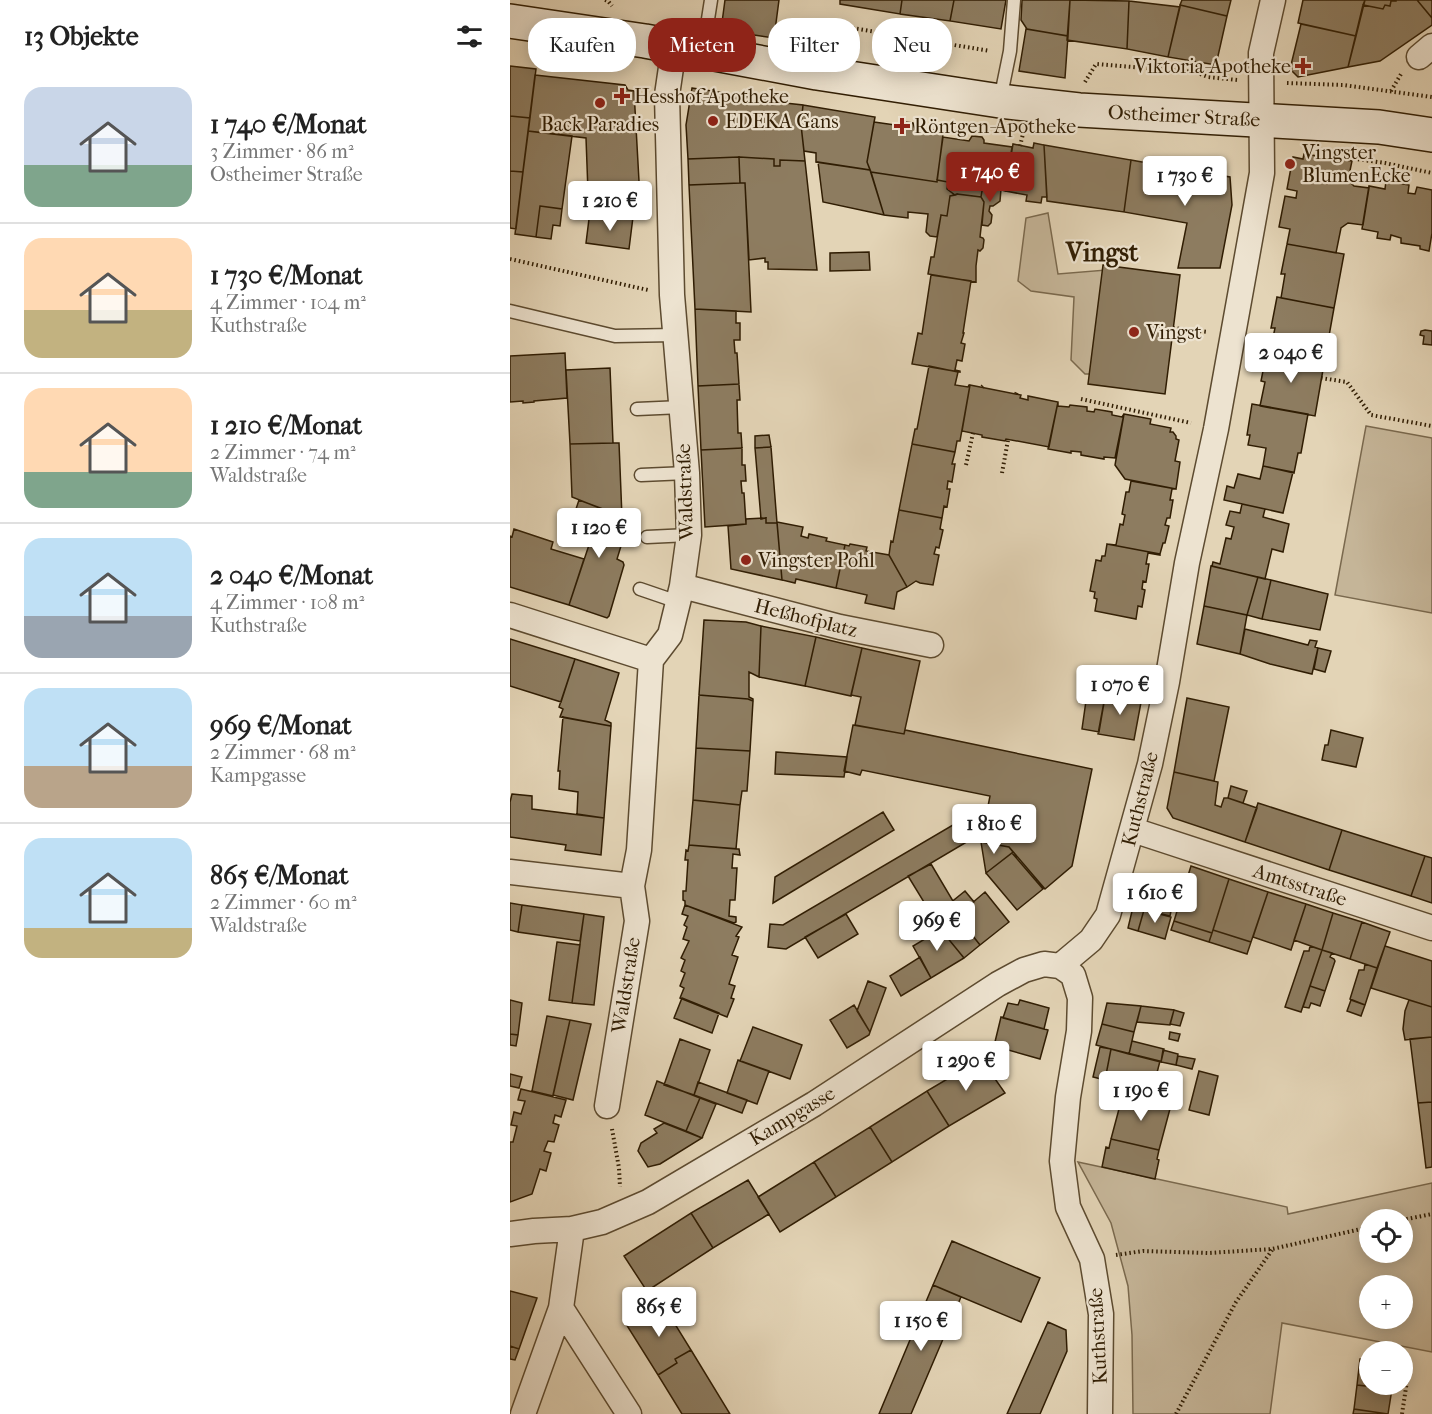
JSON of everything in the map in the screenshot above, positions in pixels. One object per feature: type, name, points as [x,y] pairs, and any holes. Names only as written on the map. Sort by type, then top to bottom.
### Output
[{"type":"main road","name":"Ostheimer Straße","points":[[510,21],[648,42]]},
{"type":"main road","name":"Ostheimer Straße","points":[[756,62],[1000,101],[1078,110],[1379,127],[1432,135]]},
{"type":"street","name":"Kuthstraße","points":[[1100,1414],[1101,1314],[1092,1259],[1068,1207],[1062,1161],[1068,1097],[1079,1031],[1080,998],[1073,975],[1060,966],[1091,940],[1108,915],[1150,764],[1262,173],[1261,53],[1273,0]]},
{"type":"street","name":"Waldstraße","points":[[608,1106],[637,921],[632,886],[639,850],[651,660],[670,635],[680,594],[689,535],[687,473],[672,295],[667,95],[678,72]]},
{"type":"street","name":"Heßhofplatz","points":[[680,594],[932,645]]},
{"type":"street","points":[[510,615],[651,660]]},
{"type":"street","name":"Amtsstraße","points":[[1133,830],[1432,928]]},
{"type":"street","points":[[510,872],[632,886]]},
{"type":"street","name":"Kampgasse","points":[[510,1234],[572,1229],[602,1222],[648,1202],[814,1104],[998,984],[1024,970],[1044,964],[1060,966]]},
{"type":"street","points":[[523,1414],[561,1308],[572,1229]]},
{"type":"street","points":[[561,1308],[628,1414]]},
{"type":"lane","points":[[703,18],[711,0]]},
{"type":"lane","points":[[1000,101],[1010,51],[1014,0]]},
{"type":"lane","points":[[510,311],[615,336],[676,334]]},
{"type":"lane","points":[[637,409],[682,407]]},
{"type":"lane","points":[[641,475],[687,473]]},
{"type":"lane","points":[[647,537],[689,535]]},
{"type":"lane","points":[[640,589],[680,594]]},
{"type":"path","points":[[510,259],[672,295]]},
{"type":"path","points":[[1173,328],[1233,334]]},
{"type":"path","points":[[1321,378],[1347,382],[1371,415],[1432,426]]},
{"type":"path","points":[[1081,399],[1215,429]]},
{"type":"path","points":[[966,465],[973,433]]},
{"type":"path","points":[[1002,473],[1008,440]]},
{"type":"path","points":[[1082,668],[1167,682]]},
{"type":"path","points":[[608,1106],[619,1168],[620,1189]]},
{"type":"path","points":[[1413,1218],[1432,1214]]},
{"type":"path","points":[[1092,1259],[1143,1251],[1209,1253],[1272,1249],[1359,1229]]},
{"type":"path","points":[[1176,1414],[1236,1302],[1272,1249]]},
{"type":"path","points":[[1402,1414],[1405,1395]]},
{"type":"shaded area","points":[[1048,213],[1058,274],[1106,270],[1094,374],[1085,374],[1071,360],[1074,297],[1031,291],[1018,281],[1026,218]]},
{"type":"shaded area","points":[[1366,426],[1432,438],[1432,613],[1335,595]]},
{"type":"shaded area","points":[[1078,1162],[1287,1207],[1288,1214],[1432,1183],[1432,1352],[1413,1348],[1413,1341],[1375,1341],[1282,1323],[1270,1414],[1133,1414],[1132,1335],[1128,1286],[1111,1223]]},
{"type":"building","points":[[725,0],[779,0],[777,18],[768,18],[768,37],[756,35],[756,18],[723,18]]},
{"type":"building","points":[[840,0],[902,0],[900,14],[840,4]]},
{"type":"building","points":[[902,0],[954,0],[951,18],[900,14]]},
{"type":"building","points":[[954,0],[1006,0],[1001,29],[952,21]]},
{"type":"building","points":[[1022,0],[1070,0],[1068,36],[1027,29],[1021,20]]},
{"type":"building","points":[[1070,0],[1129,1],[1127,49],[1067,40]]},
{"type":"building","points":[[1182,0],[1231,0],[1227,16],[1180,5]]},
{"type":"building","points":[[1303,0],[1365,0],[1356,36],[1298,23]]},
{"type":"building","points":[[1365,0],[1396,1],[1391,1],[1390,6],[1385,5],[1383,9],[1363,5]]},
{"type":"building","points":[[1417,0],[1432,18],[1432,25],[1380,61],[1348,67],[1363,5],[1383,9],[1385,5],[1390,6],[1391,1]]},
{"type":"building","points":[[1417,0],[1432,0],[1432,18]]},
{"type":"building","points":[[1129,1],[1180,7],[1168,57],[1127,49]]},
{"type":"building","points":[[1180,5],[1227,16],[1216,65],[1168,57]]},
{"type":"building","points":[[1301,24],[1356,36],[1348,67],[1298,77],[1290,69]]},
{"type":"building","points":[[1026,29],[1068,36],[1065,78],[1019,71]]},
{"type":"building","points":[[510,66],[528,68],[528,72],[536,72],[530,118],[510,116]]},
{"type":"building","points":[[535,75],[625,85],[628,90],[634,91],[641,217],[589,219],[586,138],[528,131]]},
{"type":"building","points":[[692,88],[771,100],[772,105],[785,103],[803,105],[801,125],[805,161],[780,160],[780,166],[774,166],[774,159],[739,157],[688,159],[686,125]]},
{"type":"building","points":[[803,105],[875,117],[867,162],[870,170],[816,162],[816,153],[804,151],[801,125]]},
{"type":"building","points":[[510,116],[530,118],[523,172],[510,171]]},
{"type":"building","points":[[874,122],[902,126],[905,122],[913,123],[915,129],[934,130],[935,133],[943,134],[937,182],[871,172],[867,162]]},
{"type":"building","points":[[528,131],[572,136],[562,209],[540,206],[536,237],[515,234]]},
{"type":"building","points":[[972,136],[982,137],[984,143],[1012,147],[1005,191],[992,187],[992,189],[986,188],[982,191],[981,197],[955,195],[947,189],[948,182],[937,180],[943,137],[969,141]]},
{"type":"building","points":[[1034,143],[1044,145],[1047,197],[1042,197],[1041,203],[1026,201],[1027,195],[1005,191],[1013,144],[1033,148]]},
{"type":"building","points":[[1044,145],[1131,160],[1124,212],[1047,201]]},
{"type":"building","points":[[1304,154],[1352,161],[1348,180],[1354,186],[1369,188],[1363,225],[1348,223],[1341,228],[1336,253],[1287,244],[1290,229],[1279,227],[1285,196],[1296,198],[1297,191],[1287,189],[1293,157],[1303,159]]},
{"type":"building","points":[[739,157],[740,183],[689,185],[688,159]]},
{"type":"building","points":[[739,157],[774,159],[774,166],[780,166],[780,160],[805,161],[817,270],[768,269],[768,262],[765,262],[765,258],[749,260],[745,183],[740,183]]},
{"type":"building","points":[[1131,160],[1186,170],[1191,164],[1200,172],[1230,177],[1232,205],[1220,268],[1178,268],[1187,223],[1124,212]]},
{"type":"building","points":[[818,162],[870,170],[884,215],[823,202]]},
{"type":"building","points":[[510,171],[523,172],[516,229],[510,228]]},
{"type":"building","points":[[871,172],[948,182],[947,189],[955,195],[950,196],[947,216],[941,215],[937,237],[930,236],[926,232],[928,214],[908,212],[908,218],[884,215]]},
{"type":"building","points":[[1386,181],[1409,185],[1408,193],[1415,194],[1417,187],[1432,190],[1432,233],[1429,251],[1420,249],[1420,246],[1401,243],[1401,238],[1391,235],[1390,240],[1377,238],[1378,232],[1362,229],[1369,186],[1385,189]]},
{"type":"building","points":[[745,183],[751,312],[695,309],[689,185]]},
{"type":"building","points":[[992,187],[1001,189],[1000,201],[990,206],[991,223],[988,226],[982,225],[984,202],[981,197],[982,191],[986,188],[992,189]]},
{"type":"building","points":[[957,194],[981,197],[984,202],[980,237],[984,240],[983,248],[978,250],[976,282],[928,274],[931,257],[934,257],[941,215],[947,216],[950,196]]},
{"type":"building","points":[[540,206],[562,209],[560,226],[553,225],[551,239],[536,237]]},
{"type":"building","points":[[633,217],[629,249],[586,243],[589,219]]},
{"type":"building","points":[[1287,244],[1344,254],[1334,308],[1281,298],[1285,274],[1281,274]]},
{"type":"building","points":[[869,252],[870,270],[830,271],[830,253]]},
{"type":"building","name":"Vingst","points":[[1103,265],[1180,275],[1165,394],[1088,384]]},
{"type":"building","points":[[931,275],[971,281],[961,343],[965,344],[962,361],[957,360],[955,370],[960,372],[912,364],[918,333],[922,334]]},
{"type":"building","points":[[1277,297],[1334,308],[1324,364],[1270,352],[1275,328],[1271,328]]},
{"type":"building","points":[[695,309],[736,311],[736,323],[740,323],[740,340],[734,340],[739,384],[698,386]]},
{"type":"building","points":[[1421,331],[1432,331],[1432,345],[1423,344],[1424,336],[1420,335]]},
{"type":"building","points":[[1267,351],[1324,364],[1315,416],[1260,406],[1265,382],[1261,381]]},
{"type":"building","points":[[565,353],[567,398],[523,403],[523,401],[510,402],[510,356]]},
{"type":"building","points":[[929,366],[958,372],[955,385],[968,387],[970,385],[960,441],[957,441],[955,452],[912,444]]},
{"type":"building","points":[[610,368],[613,443],[570,444],[566,370]]},
{"type":"building","points":[[739,384],[738,433],[741,433],[742,448],[701,450],[698,386]]},
{"type":"building","points":[[970,385],[1021,395],[1020,398],[1028,400],[1028,396],[1058,402],[1049,447],[982,437],[982,435],[962,431]]},
{"type":"building","points":[[1058,402],[1058,406],[1087,407],[1087,411],[1094,412],[1095,409],[1112,412],[1112,415],[1122,417],[1124,414],[1115,458],[1104,457],[1104,459],[1081,455],[1081,452],[1071,451],[1071,453],[1048,449]]},
{"type":"building","points":[[1252,404],[1308,414],[1301,453],[1298,453],[1294,473],[1263,466],[1266,448],[1248,445],[1250,435],[1247,435]]},
{"type":"building","points":[[1124,414],[1151,419],[1150,424],[1171,428],[1170,432],[1173,432],[1179,440],[1175,461],[1180,462],[1176,489],[1125,479],[1115,465]]},
{"type":"building","points":[[769,435],[771,447],[755,448],[755,436]]},
{"type":"building","points":[[619,443],[622,517],[572,497],[570,444]]},
{"type":"building","points":[[912,444],[955,452],[952,482],[948,481],[947,489],[950,489],[947,507],[944,506],[942,518],[899,510]]},
{"type":"building","points":[[771,447],[777,523],[766,523],[766,518],[761,519],[755,448]]},
{"type":"building","points":[[742,448],[742,465],[745,465],[746,481],[741,481],[746,524],[705,527],[701,450]]},
{"type":"building","points":[[1263,466],[1293,472],[1283,513],[1224,500],[1227,486],[1234,488],[1238,474],[1260,479]]},
{"type":"building","points":[[1131,481],[1176,489],[1172,489],[1170,518],[1167,518],[1165,525],[1169,526],[1160,554],[1107,544],[1116,545],[1120,524],[1123,525],[1125,515],[1122,514],[1126,492],[1129,492]]},
{"type":"building","points":[[579,500],[627,518],[617,559],[624,565],[607,618],[569,605],[591,539],[576,534],[580,521],[573,518]]},
{"type":"building","points":[[1242,504],[1265,509],[1263,517],[1289,524],[1283,552],[1272,549],[1265,579],[1212,566],[1213,562],[1220,564],[1226,538],[1231,539],[1234,527],[1226,525],[1230,511],[1240,513]]},
{"type":"building","points":[[899,510],[942,518],[940,529],[943,530],[939,548],[936,547],[934,554],[939,555],[933,585],[916,581],[907,587],[889,555]]},
{"type":"building","points":[[766,518],[766,523],[777,523],[782,580],[731,569],[728,526],[746,524],[746,519]]},
{"type":"building","points":[[777,522],[803,527],[801,536],[808,538],[809,534],[845,545],[836,588],[796,579],[795,583],[782,580]]},
{"type":"building","points":[[514,529],[553,542],[551,549],[584,559],[569,605],[510,587],[510,536],[512,537]]},
{"type":"building","points":[[1107,544],[1160,554],[1148,553],[1146,564],[1149,564],[1146,582],[1143,581],[1142,589],[1145,590],[1142,607],[1138,606],[1136,619],[1095,611],[1097,599],[1094,598],[1095,592],[1090,591],[1096,560],[1101,561],[1102,556],[1105,556]]},
{"type":"building","points":[[845,545],[867,547],[866,551],[889,555],[907,587],[897,592],[894,609],[865,603],[867,595],[836,588]]},
{"type":"building","points":[[1211,566],[1258,577],[1247,615],[1204,606]]},
{"type":"building","points":[[1258,577],[1271,580],[1262,619],[1247,615]]},
{"type":"building","points":[[1271,580],[1328,594],[1320,630],[1262,619]]},
{"type":"building","points":[[1204,606],[1247,615],[1240,654],[1197,644]]},
{"type":"building","points":[[704,620],[746,622],[761,626],[759,677],[749,672],[749,697],[753,701],[699,695]]},
{"type":"building","points":[[761,626],[816,637],[805,686],[759,677]]},
{"type":"building","points":[[1245,629],[1308,645],[1310,640],[1317,641],[1315,647],[1318,648],[1312,674],[1240,654]]},
{"type":"building","points":[[816,637],[862,648],[851,696],[805,686]]},
{"type":"building","points":[[510,639],[575,659],[561,702],[510,686]]},
{"type":"building","points":[[862,648],[920,661],[904,734],[855,725],[861,697],[851,695]]},
{"type":"building","points":[[1318,648],[1331,651],[1325,672],[1314,669]]},
{"type":"building","points":[[575,659],[619,673],[605,720],[611,723],[611,726],[560,717],[563,709],[559,707]]},
{"type":"building","points":[[1088,687],[1106,691],[1099,732],[1082,729]]},
{"type":"building","points":[[1106,691],[1142,697],[1134,740],[1098,734]]},
{"type":"building","points":[[699,695],[753,701],[750,751],[696,748]]},
{"type":"building","points":[[1187,698],[1229,707],[1214,781],[1174,772]]},
{"type":"building","points":[[563,717],[611,726],[604,818],[577,814],[578,792],[559,789],[560,771],[558,771]]},
{"type":"building","points":[[853,725],[904,734],[905,730],[1092,769],[1072,866],[1045,889],[1009,847],[981,842],[990,796],[862,770],[860,775],[844,771]]},
{"type":"building","points":[[1331,730],[1363,738],[1356,767],[1322,760]]},
{"type":"building","points":[[696,748],[750,751],[747,791],[742,791],[740,805],[693,800]]},
{"type":"building","points":[[776,752],[847,757],[844,777],[775,774]]},
{"type":"building","points":[[1174,772],[1218,782],[1215,805],[1221,807],[1224,798],[1228,798],[1257,808],[1245,842],[1173,818],[1167,808]]},
{"type":"building","points":[[1231,786],[1247,791],[1243,803],[1228,798]]},
{"type":"building","points":[[512,794],[532,796],[532,809],[604,818],[601,855],[565,850],[566,845],[510,837]]},
{"type":"building","points":[[693,800],[740,805],[736,849],[689,845]]},
{"type":"building","points":[[1258,803],[1342,830],[1329,870],[1245,842]]},
{"type":"building","points":[[883,812],[894,830],[773,903],[775,877]]},
{"type":"building","points":[[958,822],[970,840],[786,949],[768,947],[770,924],[783,925]]},
{"type":"building","points":[[1342,830],[1425,856],[1411,896],[1329,870]]},
{"type":"building","points":[[981,842],[1009,847],[1013,852],[986,873]]},
{"type":"building","points":[[689,845],[739,849],[740,855],[733,854],[732,868],[737,868],[735,900],[730,900],[729,916],[736,917],[736,922],[685,905],[683,891],[686,891],[688,860],[685,860]]},
{"type":"building","points":[[1012,853],[1043,889],[1017,910],[986,873]]},
{"type":"building","points":[[1425,856],[1432,858],[1432,903],[1411,896]]},
{"type":"building","points":[[931,864],[953,901],[933,917],[908,876]]},
{"type":"building","points":[[1191,866],[1229,879],[1212,933],[1174,921]]},
{"type":"building","points":[[1140,879],[1174,887],[1168,911],[1171,911],[1170,916],[1133,907]]},
{"type":"building","points":[[1229,879],[1268,892],[1251,942],[1213,930]]},
{"type":"building","points":[[965,891],[974,902],[957,915],[955,911],[937,925],[933,917]]},
{"type":"building","points":[[985,892],[1009,922],[980,945],[957,916]]},
{"type":"building","points":[[1268,892],[1306,904],[1291,950],[1253,937]]},
{"type":"building","points":[[510,903],[522,905],[518,932],[510,930]]},
{"type":"building","points":[[1306,904],[1333,913],[1322,950],[1294,940]]},
{"type":"building","points":[[522,905],[584,914],[580,941],[518,932]]},
{"type":"building","points":[[685,905],[742,927],[736,936],[739,937],[732,955],[738,957],[729,984],[735,986],[731,998],[734,999],[727,1017],[680,998],[684,988],[680,986],[685,973],[681,971],[685,960],[681,958],[689,941],[683,939],[687,927],[684,925],[688,916],[682,914]]},
{"type":"building","points":[[1133,907],[1144,910],[1138,931],[1128,928]]},
{"type":"building","points":[[1144,910],[1171,917],[1165,939],[1138,931]]},
{"type":"building","points":[[955,911],[980,945],[964,958],[937,925]]},
{"type":"building","points":[[1333,913],[1362,922],[1350,959],[1322,950]]},
{"type":"building","points":[[584,914],[604,917],[594,1005],[572,1003]]},
{"type":"building","points":[[846,914],[858,934],[818,958],[805,937]]},
{"type":"building","points":[[1174,921],[1212,933],[1209,942],[1171,930]]},
{"type":"building","points":[[1362,922],[1390,932],[1377,968],[1350,959]]},
{"type":"building","points":[[937,925],[964,958],[931,978],[913,946],[925,939],[923,934]]},
{"type":"building","points":[[1213,930],[1251,942],[1247,954],[1209,942]]},
{"type":"building","points":[[557,942],[580,945],[572,1003],[549,1000]]},
{"type":"building","points":[[1310,946],[1322,950],[1301,1012],[1285,1007],[1304,951],[1309,951]]},
{"type":"building","points":[[1385,946],[1432,961],[1432,1007],[1371,988]]},
{"type":"building","points":[[1322,950],[1332,953],[1330,957],[1335,961],[1325,991],[1310,986]]},
{"type":"building","points":[[920,957],[931,978],[901,996],[890,976]]},
{"type":"building","points":[[1365,964],[1377,968],[1365,1005],[1350,999],[1359,970],[1364,970]]},
{"type":"building","points":[[868,981],[886,988],[870,1032],[857,1011]]},
{"type":"building","points":[[1310,986],[1325,991],[1320,1006],[1311,1003],[1309,1008],[1303,1007]]},
{"type":"building","points":[[682,998],[719,1013],[712,1033],[674,1018]]},
{"type":"building","points":[[510,1000],[522,1003],[518,1035],[510,1034]]},
{"type":"building","points":[[1020,1000],[1049,1008],[1044,1029],[1003,1018],[1008,1003],[1018,1005]]},
{"type":"building","points":[[1351,1000],[1365,1005],[1361,1016],[1347,1011]]},
{"type":"building","points":[[1409,1000],[1432,1007],[1432,1037],[1405,1040],[1403,1029]]},
{"type":"building","points":[[1107,1003],[1141,1006],[1134,1032],[1102,1024]]},
{"type":"building","points":[[854,1005],[870,1032],[869,1035],[847,1048],[830,1020]]},
{"type":"building","points":[[1141,1006],[1174,1010],[1170,1025],[1137,1022]]},
{"type":"building","points":[[1174,1010],[1184,1013],[1180,1026],[1170,1024]]},
{"type":"building","points":[[547,1016],[570,1020],[553,1096],[532,1091]]},
{"type":"building","points":[[1001,1017],[1048,1030],[1040,1059],[994,1046]]},
{"type":"building","points":[[570,1020],[591,1024],[573,1100],[553,1095]]},
{"type":"building","points":[[1102,1024],[1134,1032],[1129,1054],[1096,1045]]},
{"type":"building","points":[[753,1027],[802,1045],[790,1079],[740,1061]]},
{"type":"building","points":[[1170,1032],[1180,1034],[1178,1041],[1169,1039]]},
{"type":"building","points":[[510,1034],[518,1035],[516,1046],[510,1045]]},
{"type":"building","points":[[1432,1037],[1432,1102],[1418,1103],[1410,1039]]},
{"type":"building","points":[[680,1039],[710,1050],[694,1095],[664,1085]]},
{"type":"building","points":[[1132,1041],[1164,1049],[1161,1062],[1129,1054]]},
{"type":"building","points":[[1100,1047],[1111,1049],[1105,1080],[1093,1077]]},
{"type":"building","points":[[1111,1049],[1160,1061],[1150,1100],[1123,1094],[1125,1085],[1105,1080]]},
{"type":"building","points":[[1163,1050],[1178,1054],[1176,1065],[1161,1062]]},
{"type":"building","points":[[1178,1056],[1195,1059],[1192,1069],[1176,1065]]},
{"type":"building","points":[[981,1059],[1005,1093],[949,1126],[927,1091]]},
{"type":"building","points":[[738,1060],[769,1071],[757,1104],[727,1093]]},
{"type":"building","points":[[1199,1071],[1218,1076],[1209,1115],[1189,1110]]},
{"type":"building","points":[[510,1074],[522,1077],[519,1088],[510,1086]]},
{"type":"building","points":[[657,1081],[700,1098],[686,1131],[645,1115]]},
{"type":"building","points":[[698,1082],[747,1100],[742,1113],[694,1095]]},
{"type":"building","points":[[521,1089],[566,1100],[561,1117],[555,1115],[553,1123],[559,1125],[554,1142],[548,1141],[544,1151],[551,1153],[546,1171],[540,1169],[532,1194],[510,1202],[510,1142],[513,1142],[517,1126],[511,1125],[514,1112],[521,1114],[525,1101],[518,1100]]},
{"type":"building","points":[[927,1091],[949,1126],[892,1162],[870,1127]]},
{"type":"building","points":[[1123,1094],[1171,1105],[1159,1150],[1111,1139]]},
{"type":"building","points":[[700,1098],[716,1104],[702,1138],[686,1131]]},
{"type":"building","points":[[1432,1102],[1432,1167],[1426,1168],[1418,1103]]},
{"type":"building","points":[[664,1123],[702,1138],[660,1164],[648,1167],[638,1151],[641,1143],[657,1133],[654,1129]]},
{"type":"building","points":[[870,1127],[892,1162],[836,1197],[814,1162]]},
{"type":"building","points":[[1111,1139],[1159,1150],[1155,1179],[1102,1167],[1106,1147],[1109,1148]]},
{"type":"building","points":[[814,1162],[836,1197],[780,1232],[758,1197]]},
{"type":"building","points":[[748,1180],[769,1214],[713,1248],[691,1213]]},
{"type":"building","points":[[691,1213],[713,1248],[653,1287],[662,1303],[656,1305],[624,1256]]},
{"type":"building","points":[[952,1241],[1040,1278],[1021,1322],[933,1285]]},
{"type":"building","points":[[933,1285],[961,1297],[911,1414],[879,1414]]},
{"type":"building","points":[[510,1291],[537,1298],[519,1349],[510,1346]]},
{"type":"building","points":[[660,1302],[691,1350],[675,1359],[677,1363],[658,1375],[626,1324]]},
{"type":"building","points":[[1048,1322],[1066,1330],[1067,1351],[1040,1414],[1007,1414]]},
{"type":"building","points":[[510,1346],[519,1349],[515,1360],[510,1359]]},
{"type":"building","points":[[691,1350],[730,1414],[682,1414],[658,1375],[677,1363],[675,1359]]},
{"type":"building","points":[[1357,1385],[1359,1385],[1359,1395],[1391,1395],[1388,1414],[1354,1409]]},
{"type":"building","points":[[1354,1409],[1388,1414],[1353,1414]]},
{"type":"place","name":"Viktoria-Apotheke","points":[[1303,66]]},
{"type":"place","name":"Hesshof-Apotheke","points":[[622,96]]},
{"type":"place","name":"Back Paradies","points":[[600,103]]},
{"type":"place","name":"EDEKA Gans","points":[[713,121]]},
{"type":"place","name":"Röntgen-Apotheke","points":[[902,126]]},
{"type":"place","name":"Vingster BlumenEcke","points":[[1290,164]]},
{"type":"place","name":"Vingst","points":[[1134,332]]},
{"type":"place","name":"Vingster Pohl","points":[[746,560]]},
{"type":"district","name":"Vingst","points":[[1102,252]]}]
